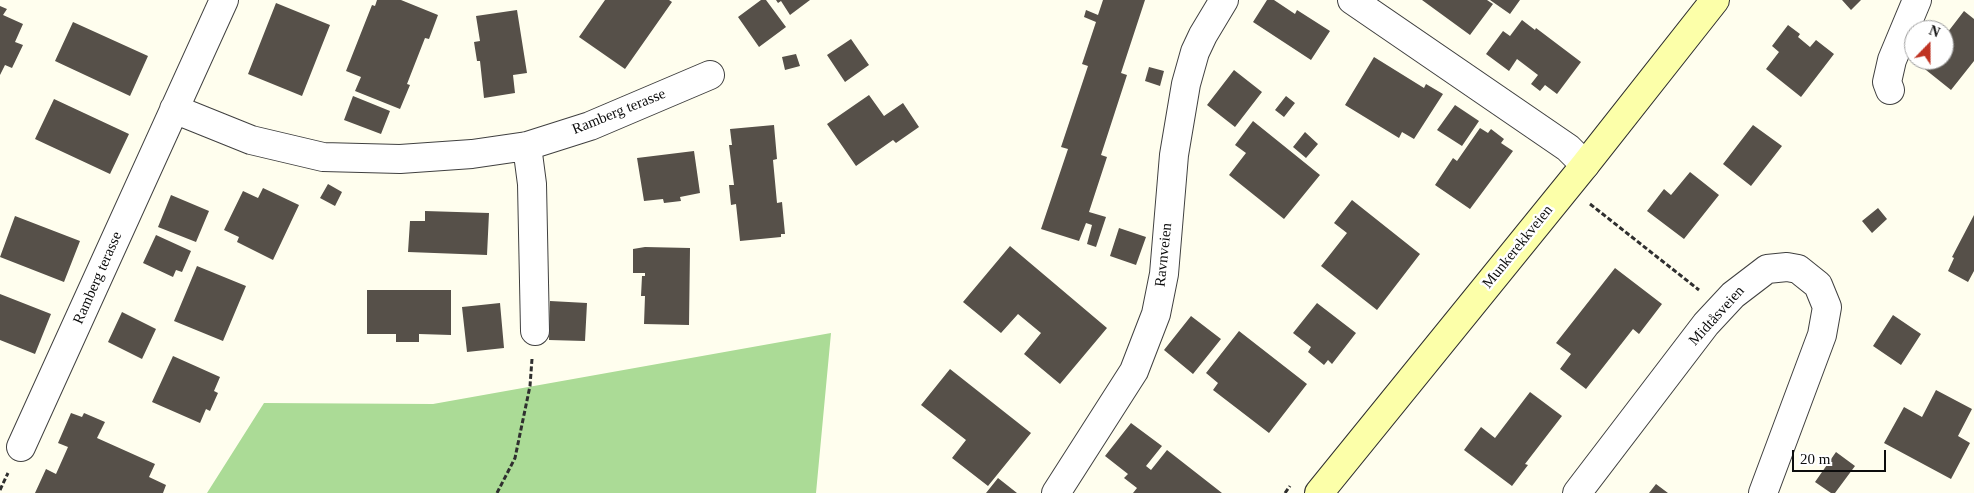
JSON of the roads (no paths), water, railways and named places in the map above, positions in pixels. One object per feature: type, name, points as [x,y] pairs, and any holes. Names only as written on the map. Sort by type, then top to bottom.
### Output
[{"type":"main road","name":"Munkerekkveien","points":[[1319,493],[1585,165],[1715,0]]},
{"type":"street","name":"Ramberg terasse","points":[[21,447],[224,0]]},
{"type":"street","name":"Ravnveien","points":[[1056,493],[1134,371],[1156,314],[1164,274],[1174,155],[1186,84],[1195,52],[1224,0]]},
{"type":"street","points":[[1352,0],[1568,148],[1585,165]]},
{"type":"street","points":[[1890,90],[1887,82],[1892,60],[1917,0]]},
{"type":"street","name":"Ramberg terasse","points":[[174,109],[251,140],[323,157],[400,159],[472,154],[527,146],[590,126],[710,75]]},
{"type":"street","points":[[527,146],[532,184],[535,331]]},
{"type":"street","name":"Midtåsveien","points":[[1577,493],[1721,307],[1757,275],[1767,269],[1788,267],[1798,269],[1818,285],[1827,307],[1822,335],[1763,493]]}]
